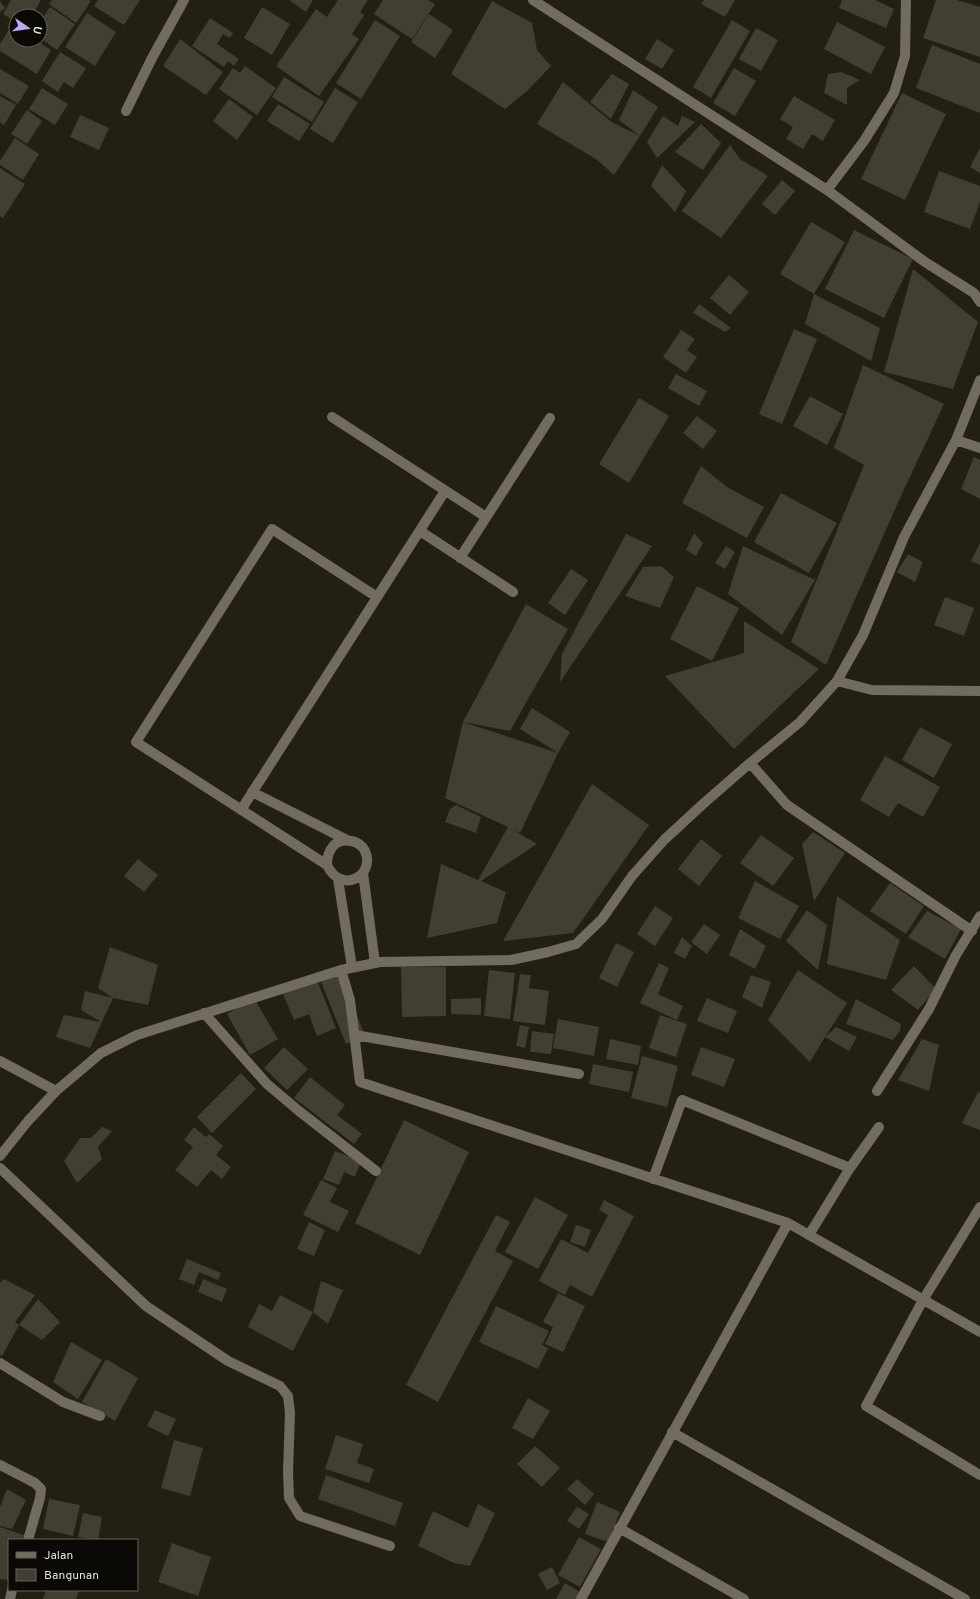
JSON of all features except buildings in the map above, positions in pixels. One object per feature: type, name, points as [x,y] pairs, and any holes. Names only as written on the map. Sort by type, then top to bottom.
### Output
[{"type":"street","points":[[126,111],[152,58],[184,0]]},
{"type":"street","points":[[533,0],[828,190],[926,262],[974,293],[980,302]]},
{"type":"street","points":[[828,190],[864,141],[894,93],[905,56],[906,0]]},
{"type":"street","points":[[0,1156],[28,1121],[56,1091],[101,1053],[137,1034],[352,967],[375,963],[511,960],[576,944],[602,919],[632,876],[664,840],[750,763],[800,722],[837,681],[862,635],[904,537],[956,440],[980,380]]},
{"type":"street","points":[[332,417],[486,517]]},
{"type":"street","points":[[460,558],[550,418]]},
{"type":"street","points":[[956,440],[980,448]]},
{"type":"street","points":[[241,810],[446,491]]},
{"type":"street","points":[[327,865],[136,742],[272,529],[377,597]]},
{"type":"street","points":[[420,531],[512,592]]},
{"type":"street","points":[[837,681],[872,690],[980,691]]},
{"type":"street","points":[[750,763],[787,805],[972,931]]},
{"type":"street","points":[[252,792],[347,840]]},
{"type":"street","points":[[347,840],[356,841],[363,847],[367,856],[367,865],[363,873],[356,879],[352,880],[347,881],[338,878],[331,873],[327,865],[327,856],[331,847],[338,842],[347,840]]},
{"type":"street","points":[[363,873],[375,963]]},
{"type":"street","points":[[338,878],[352,967]]},
{"type":"street","points":[[877,1091],[929,1009],[956,955],[980,916]]},
{"type":"street","points":[[341,970],[350,1000],[360,1082],[788,1223],[980,1332]]},
{"type":"street","points":[[204,1012],[267,1084],[376,1171]]},
{"type":"street","points":[[355,1035],[579,1074]]},
{"type":"street","points":[[0,1061],[56,1091]]},
{"type":"street","points":[[653,1179],[682,1100],[850,1168]]},
{"type":"street","points":[[809,1235],[850,1168],[879,1127]]},
{"type":"street","points":[[0,1168],[146,1306],[228,1361],[280,1386],[288,1396],[290,1413],[288,1472],[289,1498],[300,1516],[390,1546]]},
{"type":"street","points":[[980,1207],[923,1300],[866,1406],[980,1475]]},
{"type":"street","points":[[581,1599],[788,1223]]},
{"type":"street","points":[[0,1363],[63,1402],[100,1416]]},
{"type":"street","points":[[672,1432],[965,1599]]},
{"type":"street","points":[[0,1465],[35,1483],[41,1490],[28,1539]]},
{"type":"street","points":[[619,1528],[744,1599]]}]
